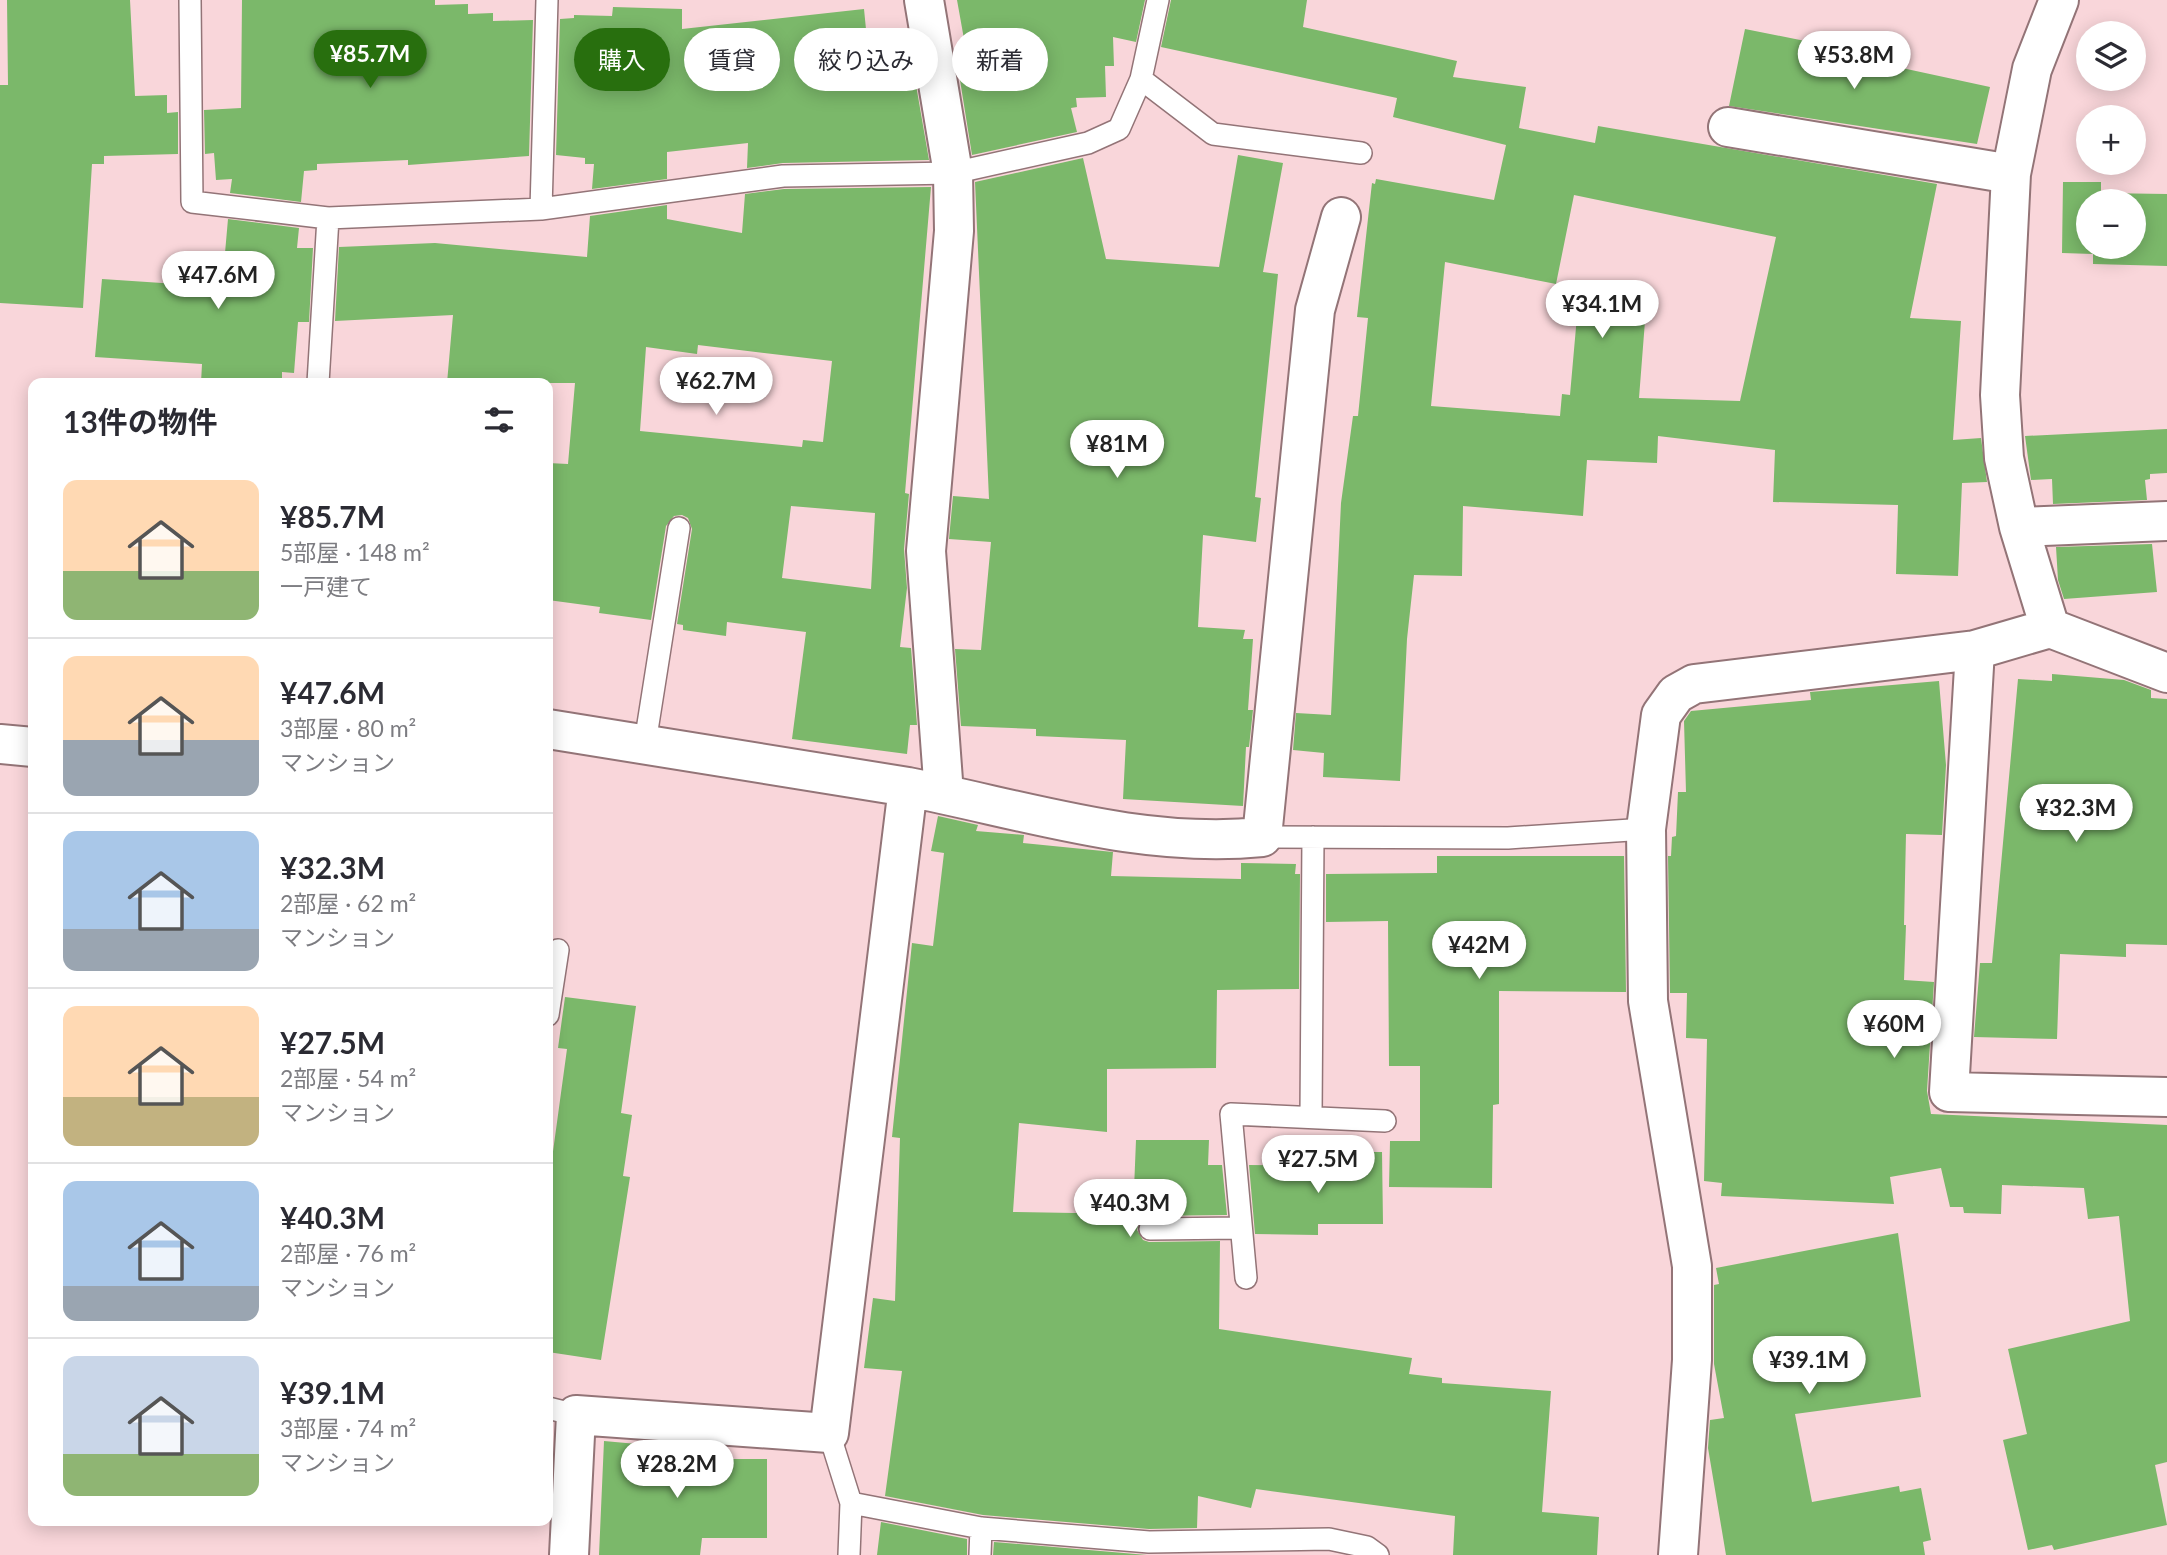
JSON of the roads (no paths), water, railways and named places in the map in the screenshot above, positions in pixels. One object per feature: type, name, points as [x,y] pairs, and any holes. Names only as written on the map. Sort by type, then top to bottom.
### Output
[{"type":"street","points":[[569,1555],[562,1411],[829,1433],[926,791],[926,551],[954,231],[953,173],[923,0]]},
{"type":"street","points":[[2050,628],[2019,527],[2004,458],[2000,395],[2011,174],[2032,69],[2059,0]]},
{"type":"street","points":[[1728,127],[2011,174]]},
{"type":"street","points":[[553,730],[926,791],[1131,835],[1222,841],[1262,837],[1315,310],[1342,217]]},
{"type":"street","points":[[2019,527],[2167,521]]},
{"type":"street","points":[[1678,1555],[1692,1360],[1692,1266],[1648,1001],[1646,830],[1661,715],[1676,694],[1694,684],[1975,650],[2050,628],[2167,673]]},
{"type":"street","points":[[1975,650],[1949,1092],[2167,1097]]},
{"type":"street","points":[[0,744],[28,747]]},
{"type":"lane","points":[[190,0],[192,202],[328,218],[541,209],[783,176],[953,173],[1088,144],[1119,129],[1141,79],[1158,0]]},
{"type":"lane","points":[[541,209],[547,0]]},
{"type":"lane","points":[[1141,79],[1213,135],[1361,153]]},
{"type":"lane","points":[[318,378],[328,218]]},
{"type":"lane","points":[[645,743],[679,528]]},
{"type":"lane","points":[[1262,837],[1508,838],[1646,830]]},
{"type":"lane","points":[[1311,1116],[1313,837]]},
{"type":"lane","points":[[553,982],[558,950]]},
{"type":"lane","points":[[1246,1278],[1231,1114],[1385,1121]]},
{"type":"lane","points":[[1150,1229],[1241,1228]]},
{"type":"lane","points":[[829,1433],[851,1503],[849,1555]]},
{"type":"lane","points":[[851,1503],[981,1528],[1149,1542],[1329,1539],[1367,1547],[1378,1555]]},
{"type":"lane","points":[[980,1555],[981,1528]]}]
